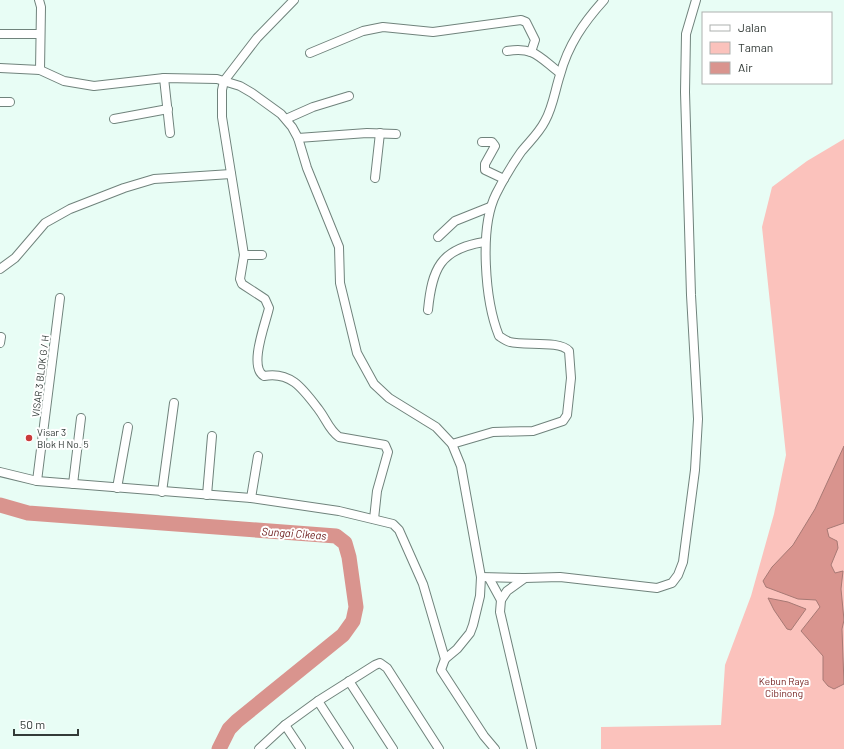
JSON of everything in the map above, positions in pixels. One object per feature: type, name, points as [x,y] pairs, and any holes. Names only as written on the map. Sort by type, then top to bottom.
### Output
[{"type":"street","points":[[39,0],[41,7],[40,70]]},
{"type":"street","points":[[294,0],[257,38],[224,81],[221,103],[244,255],[240,279],[242,284],[265,299],[269,308],[256,360],[258,372],[264,376],[282,375],[295,382],[318,409],[333,433],[339,437],[380,443],[384,445],[388,452],[377,491],[374,519]]},
{"type":"street","points":[[452,444],[492,432],[533,431],[563,421],[567,415],[571,378],[569,351],[564,347],[552,345],[512,343],[499,336],[495,326],[487,280],[484,242],[490,207],[504,179],[521,153],[545,122],[550,110],[560,73],[571,44],[580,28],[604,0]]},
{"type":"street","points":[[485,578],[560,577],[657,588],[672,583],[678,575],[683,562],[694,477],[698,419],[691,295],[685,92],[686,34],[696,0]]},
{"type":"street","points":[[310,53],[363,31],[383,27],[433,32],[521,20],[526,22],[535,40],[531,52]]},
{"type":"street","points":[[0,34],[40,34]]},
{"type":"street","points":[[507,51],[522,49],[531,52],[560,73]]},
{"type":"street","points":[[0,68],[40,70],[64,81],[94,86],[164,78],[206,78],[224,81],[252,93],[286,119],[298,138],[307,168],[339,247],[340,283],[357,353],[374,384],[382,392],[436,427],[452,444],[462,466],[471,521],[485,578],[501,600]]},
{"type":"street","points":[[164,78],[170,133]]},
{"type":"street","points":[[286,119],[313,107],[349,96]]},
{"type":"street","points":[[0,102],[10,102]]},
{"type":"street","points":[[114,119],[168,109]]},
{"type":"street","points":[[298,138],[380,133],[396,134]]},
{"type":"street","points":[[375,178],[380,133]]},
{"type":"street","points":[[482,142],[492,142],[495,146],[485,164],[485,170],[504,179]]},
{"type":"street","points":[[0,269],[15,258],[45,223],[70,209],[148,181],[231,174]]},
{"type":"street","points":[[438,237],[455,221],[490,207]]},
{"type":"street","points":[[428,310],[433,278],[446,257],[458,248],[484,242]]},
{"type":"street","points":[[244,255],[262,255]]},
{"type":"street","name":"VISAR 3 BLOK G / H","points":[[37,481],[60,298]]},
{"type":"street","points":[[162,492],[174,403]]},
{"type":"street","points":[[73,484],[81,418]]},
{"type":"street","points":[[117,488],[128,427]]},
{"type":"street","points":[[207,495],[212,436]]},
{"type":"street","points":[[250,498],[258,456]]},
{"type":"street","points":[[0,472],[37,481],[250,498],[339,511],[393,524],[399,530],[423,584],[444,659]]},
{"type":"street","points":[[485,578],[473,625],[464,640],[444,659],[441,666],[444,676],[490,748]]},
{"type":"street","points":[[525,578],[515,583],[501,600],[500,612],[532,749]]},
{"type":"street","points":[[259,749],[285,724],[349,681],[380,663],[384,664],[439,749]]},
{"type":"street","points":[[349,681],[393,749]]},
{"type":"street","points":[[318,701],[349,749]]},
{"type":"street","points":[[285,724],[302,749]]},
{"type":"green space","name":"Kebun Raya Cibinong","points":[[844,139],[844,749],[601,749],[601,727],[721,725],[725,665],[751,596],[774,514],[786,455],[762,227],[772,187],[807,161]]},
{"type":"water","points":[[844,446],[844,523],[827,529],[829,537],[837,541],[838,548],[831,565],[835,573],[843,571],[841,589],[844,620],[842,629],[844,684],[834,689],[828,686],[823,680],[823,656],[801,631],[820,607],[816,600],[798,599],[766,587],[763,581],[772,567],[793,545],[815,509]]},
{"type":"water","points":[[768,598],[788,602],[806,609],[791,630],[787,629]]},
{"type":"waterway","name":"Sungai Cikeas","points":[[0,505],[28,513],[336,536],[345,543],[349,557],[356,607],[353,621],[343,635],[237,721],[229,729],[219,749]]},
{"type":"place","name":"Visar 3 Blok H No. 5","points":[[29,438]]}]
